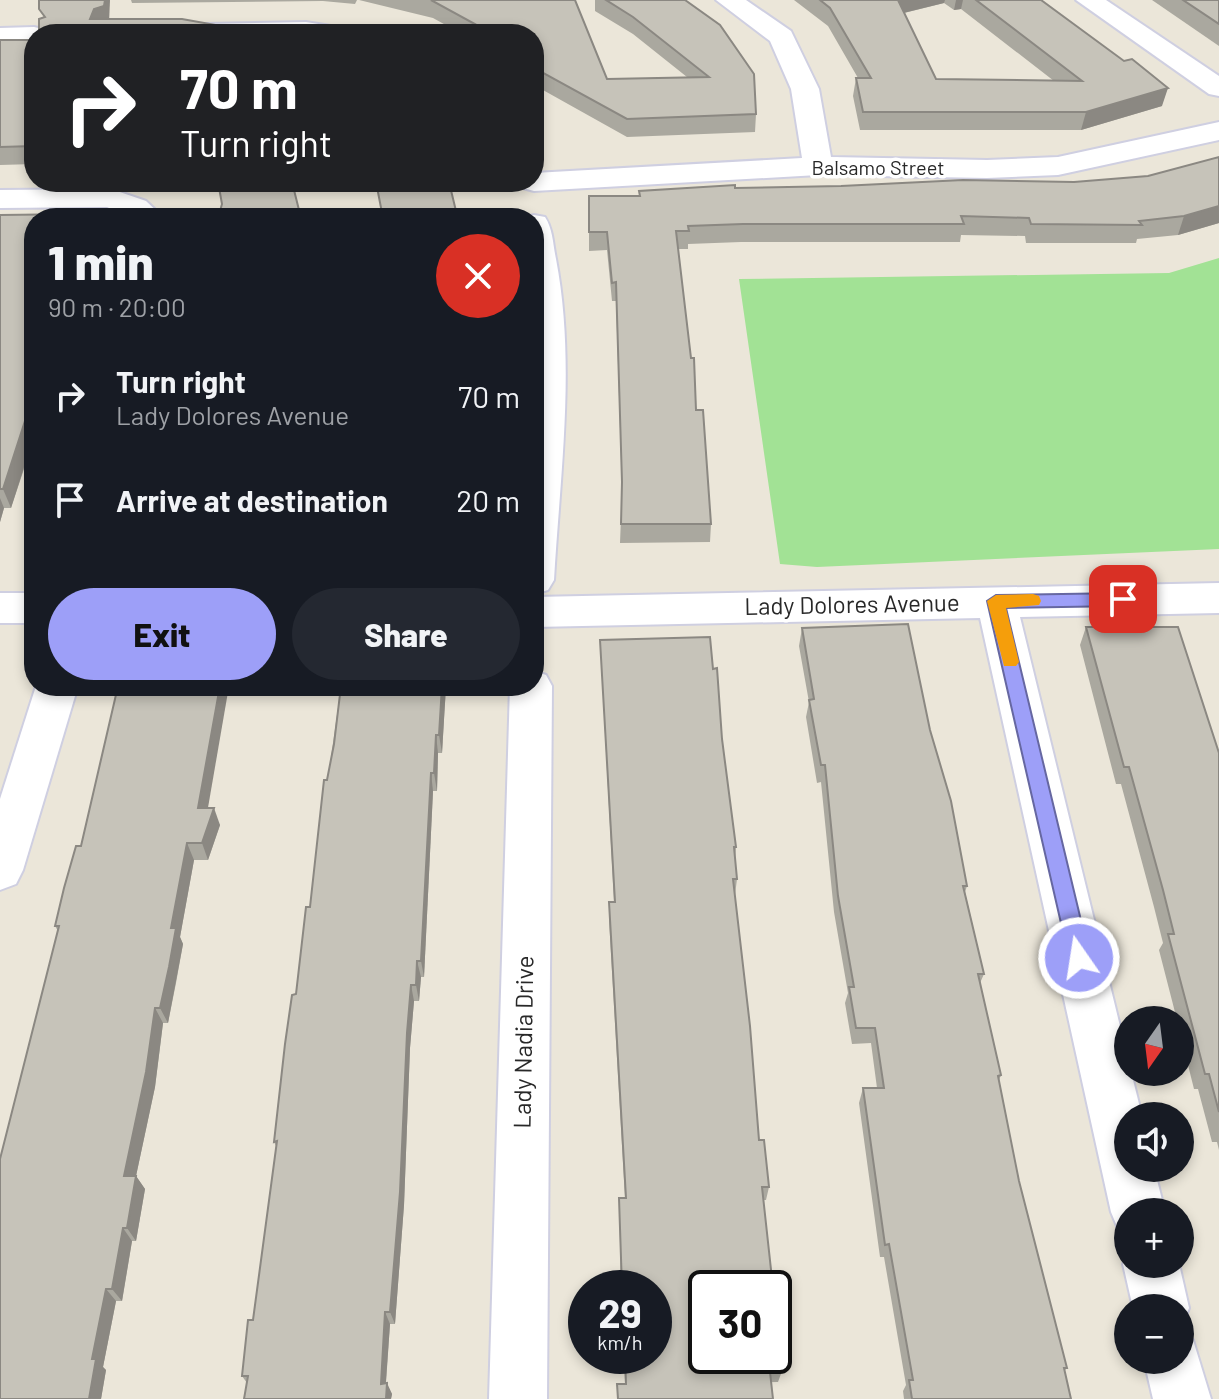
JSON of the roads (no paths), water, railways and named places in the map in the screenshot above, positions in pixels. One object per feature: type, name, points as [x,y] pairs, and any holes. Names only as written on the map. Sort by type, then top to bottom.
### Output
[{"type":"street","points":[[729,0],[782,37],[805,89],[818,166]]},
{"type":"street","points":[[1089,0],[1219,88]]},
{"type":"street","points":[[0,36],[24,35]]},
{"type":"street","name":"Balsamo Street","points":[[544,181],[818,166],[987,169],[1058,166],[1219,131]]},
{"type":"street","points":[[0,199],[111,198],[136,208]]},
{"type":"street","points":[[544,274],[547,351],[544,404]]},
{"type":"street","name":"Lady Dolores Avenue","points":[[544,612],[1219,598]]},
{"type":"street","points":[[996,601],[1114,1108]]},
{"type":"street","points":[[0,608],[24,608]]},
{"type":"street","points":[[0,870],[54,696]]},
{"type":"street","name":"Lady Nadia Drive","points":[[518,1399],[531,696]]},
{"type":"street","points":[[1176,1374],[1182,1399]]}]
